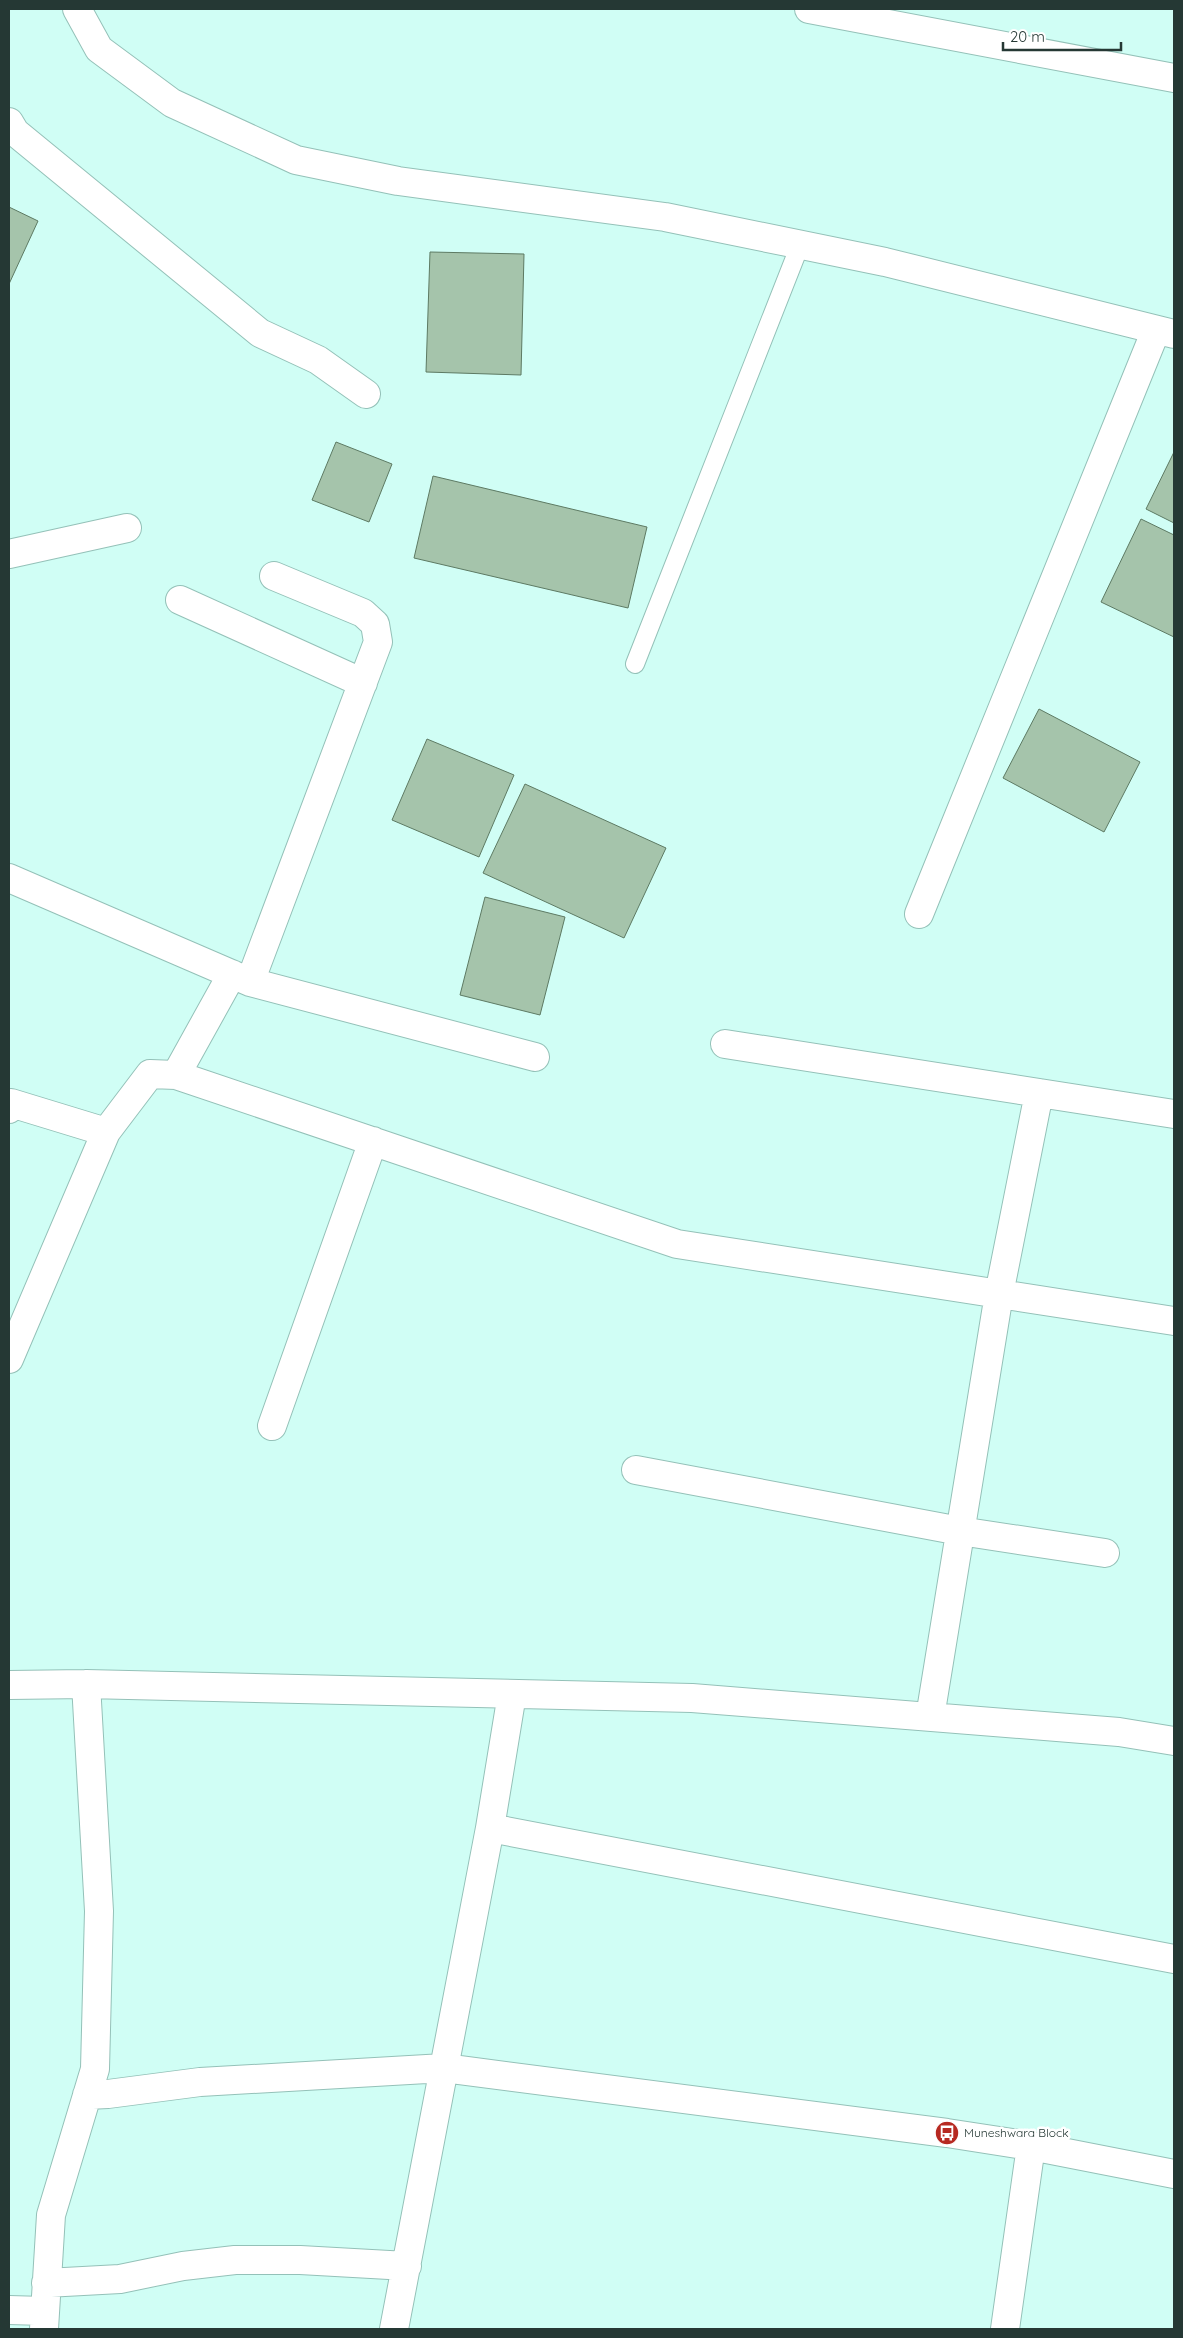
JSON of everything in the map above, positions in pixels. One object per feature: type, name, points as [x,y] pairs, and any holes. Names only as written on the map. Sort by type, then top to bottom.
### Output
[{"type":"street","points":[[77,9],[99,49],[172,103],[296,160],[398,181],[665,217],[886,262],[1165,332],[919,914]]},
{"type":"street","points":[[809,9],[1174,78]]},
{"type":"street","points":[[9,122],[15,132],[22,138],[260,333],[318,360],[366,394]]},
{"type":"street","points":[[9,554],[127,528]]},
{"type":"street","points":[[176,1075],[241,978],[363,683],[378,642],[375,624],[363,614],[274,576]]},
{"type":"street","points":[[180,600],[363,683]]},
{"type":"street","points":[[9,878],[241,978],[535,1057]]},
{"type":"street","points":[[725,1044],[1174,1114]]},
{"type":"street","points":[[9,1359],[16,1330],[106,1132],[150,1074],[176,1075],[677,1244],[1174,1321]]},
{"type":"street","points":[[930,1717],[1000,1294],[1038,1093]]},
{"type":"street","points":[[9,1109],[11,1103],[106,1132]]},
{"type":"street","points":[[272,1426],[373,1141]]},
{"type":"street","points":[[636,1470],[960,1531],[1105,1554]]},
{"type":"street","points":[[9,1685],[86,1684],[692,1698],[1118,1732],[1174,1741]]},
{"type":"street","points":[[9,2310],[44,2320],[51,2215],[95,2068],[99,1910],[86,1684]]},
{"type":"street","points":[[394,2329],[490,1828],[512,1694]]},
{"type":"street","points":[[490,1828],[1174,1959]]},
{"type":"street","points":[[87,2095],[200,2082],[444,2068],[1032,2146],[1174,2174]]},
{"type":"street","points":[[1005,2329],[1032,2146]]},
{"type":"street","points":[[46,2283],[120,2279],[183,2266],[235,2260],[300,2260],[407,2266]]},
{"type":"lane","points":[[635,664],[800,245]]},
{"type":"building","points":[[9,207],[38,221],[9,284]]},
{"type":"building","points":[[430,252],[524,254],[521,375],[426,372]]},
{"type":"building","points":[[336,442],[392,464],[369,522],[312,500]]},
{"type":"building","points":[[1174,452],[1174,523],[1146,509]]},
{"type":"building","points":[[433,476],[647,527],[628,608],[414,558]]},
{"type":"building","points":[[1141,519],[1174,535],[1174,637],[1101,602]]},
{"type":"building","points":[[1039,709],[1140,762],[1104,832],[1003,778]]},
{"type":"building","points":[[427,739],[514,775],[479,857],[392,820]]},
{"type":"building","points":[[525,784],[666,848],[624,938],[483,873]]},
{"type":"building","points":[[485,897],[565,917],[540,1015],[460,995]]},
{"type":"place","name":"Muneshwara Block","points":[[947,2133]]}]
